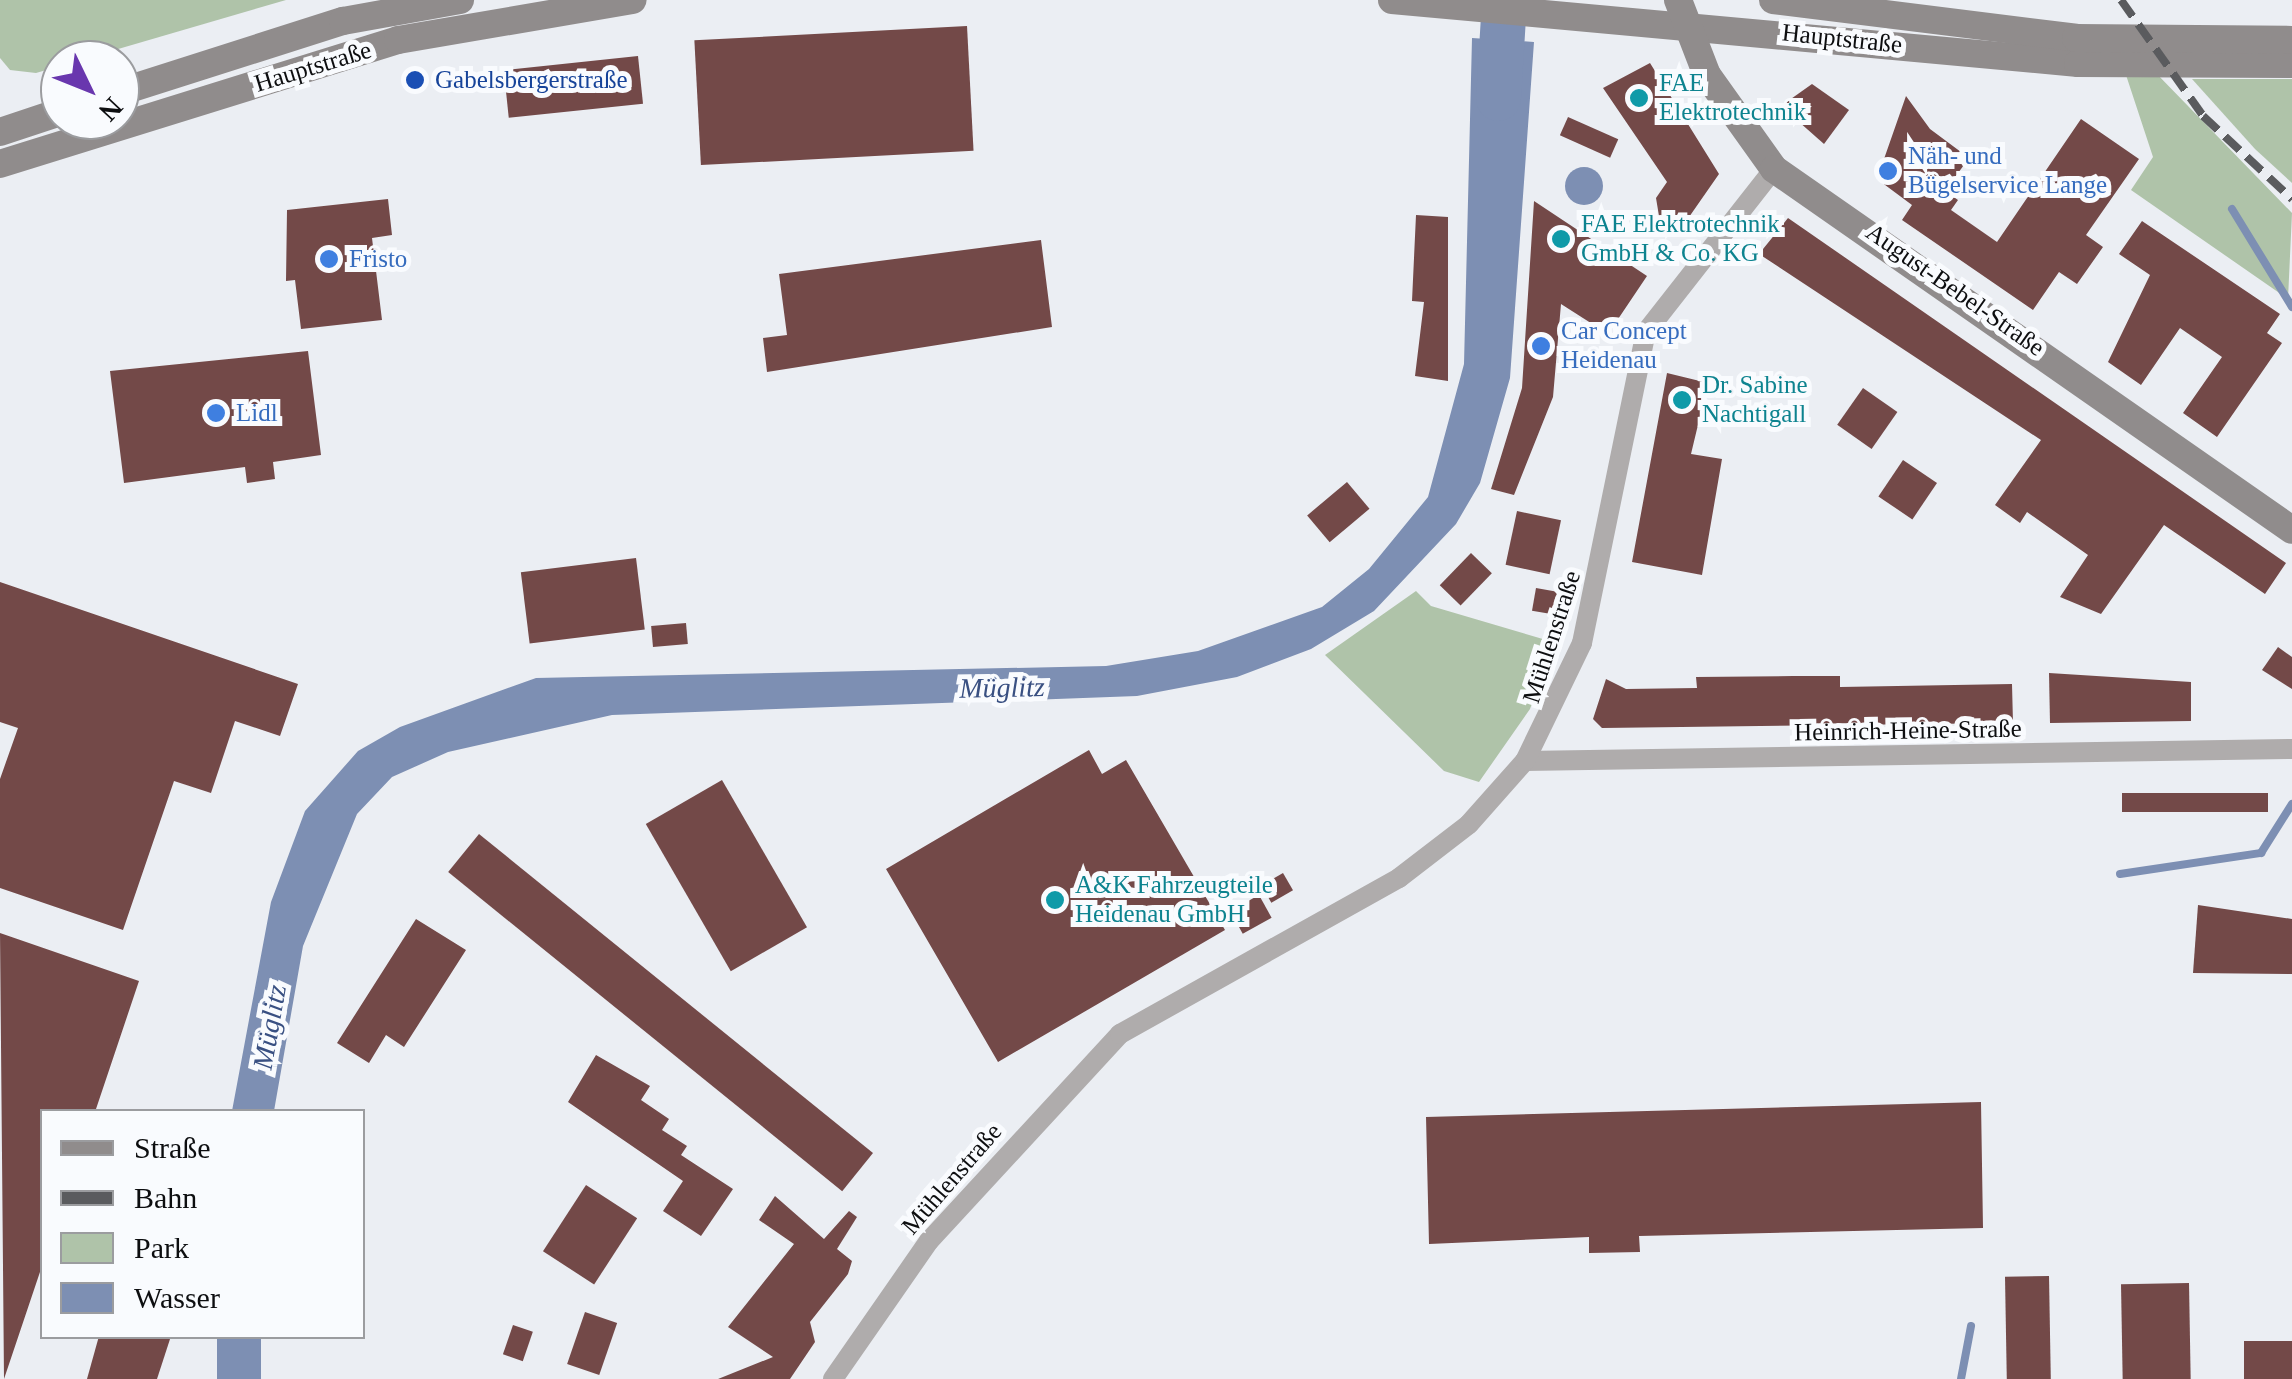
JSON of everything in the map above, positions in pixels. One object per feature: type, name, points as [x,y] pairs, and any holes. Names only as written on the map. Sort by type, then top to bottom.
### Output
[{"type":"main road","name":"Hauptstraße","points":[[140,86],[342,20],[460,0]]},
{"type":"main road","name":"Hauptstraße","points":[[0,164],[398,40],[634,0]]},
{"type":"main road","name":"Hauptstraße","points":[[1392,0],[1544,15],[1683,12],[2078,62],[2292,64]]},
{"type":"main road","name":"Hauptstraße","points":[[1773,0],[2076,38],[2292,40]]},
{"type":"main road","name":"August-Bebel-Straße","points":[[1683,12],[1708,75],[1774,169],[2292,530]]},
{"type":"main road","points":[[0,132],[40,119]]},
{"type":"street","name":"Mühlenstraße","points":[[834,1379],[930,1242],[1120,1034],[1399,878],[1469,824],[1525,761],[1582,643],[1646,332],[1774,169]]},
{"type":"street","name":"Heinrich-Heine-Straße","points":[[1525,761],[2292,749]]},
{"type":"green space","points":[[0,0],[286,0],[140,43],[40,40],[40,72],[36,73],[10,70],[0,58]]},
{"type":"green space","points":[[2155,72],[2292,213],[2288,299],[2131,190],[2153,157],[2126,75]]},
{"type":"green space","points":[[2192,79],[2292,79],[2292,183],[2255,149]]},
{"type":"green space","points":[[1416,591],[1431,606],[1553,642],[1530,709],[1479,782],[1444,771],[1325,655]]},
{"type":"water","points":[[1472,38],[1534,42],[1510,378],[1480,483],[1456,524],[1374,611],[1311,649],[1237,677],[1137,696],[612,715],[448,752],[392,777],[357,814],[303,946],[274,1109],[232,1109],[271,902],[305,811],[358,751],[400,727],[536,678],[1106,666],[1198,651],[1322,607],[1369,569],[1428,497],[1464,364]]},
{"type":"water","points":[[1584,167],[1597,173],[1603,186],[1597,199],[1584,205],[1571,199],[1565,186],[1571,173]]},
{"type":"water","points":[[217,1339],[261,1339],[261,1379],[217,1379]]},
{"type":"building","points":[[967,26],[974,151],[701,165],[694,40]]},
{"type":"building","points":[[638,56],[643,104],[509,118],[504,70]]},
{"type":"building","points":[[1650,63],[1719,174],[1680,230],[1660,222],[1656,198],[1667,182],[1603,88]]},
{"type":"building","points":[[1812,84],[1849,110],[1824,144],[1781,106]]},
{"type":"building","points":[[1906,96],[1930,129],[1969,158],[1945,191],[1958,200],[1951,210],[1997,242],[2081,119],[2139,159],[2086,235],[2103,247],[2077,284],[2059,272],[2033,310],[1902,220],[1912,205],[1877,179]]},
{"type":"building","points":[[1568,117],[1618,139],[1610,158],[1560,135]]},
{"type":"building","name":"Fristo","points":[[388,199],[392,235],[372,238],[382,320],[301,329],[295,280],[286,281],[287,210]]},
{"type":"building","points":[[1534,201],[1647,276],[1608,334],[1561,304],[1553,397],[1514,495],[1491,489],[1522,388]]},
{"type":"building","points":[[1416,215],[1448,217],[1448,381],[1415,376],[1424,302],[1412,301]]},
{"type":"building","points":[[1788,218],[2286,563],[2265,594],[2164,525],[2101,614],[2060,597],[2088,555],[2027,512],[2020,523],[1995,505],[2041,440],[1759,254]]},
{"type":"building","points":[[2142,221],[2280,314],[2267,333],[2282,343],[2217,437],[2183,413],[2222,357],[2180,328],[2141,385],[2108,362],[2150,275],[2119,254]]},
{"type":"building","points":[[1041,240],[1052,327],[767,372],[763,338],[787,335],[779,274]]},
{"type":"building","name":"Lidl","points":[[308,351],[321,455],[273,462],[275,479],[247,483],[245,467],[124,483],[110,371]]},
{"type":"building","points":[[1667,373],[1708,383],[1691,454],[1722,459],[1702,575],[1632,562]]},
{"type":"building","points":[[1863,388],[1897,412],[1872,449],[1837,425]]},
{"type":"building","points":[[1903,460],[1937,483],[1912,519],[1878,496]]},
{"type":"building","points":[[1347,482],[1369,509],[1330,542],[1307,515]]},
{"type":"building","points":[[1517,511],[1561,520],[1550,574],[1506,565]]},
{"type":"building","points":[[1471,553],[1492,573],[1461,606],[1440,585]]},
{"type":"building","points":[[636,558],[645,629],[530,644],[521,572]]},
{"type":"building","points":[[0,582],[298,684],[280,736],[235,721],[211,793],[174,781],[123,930],[0,888],[0,779],[18,728],[0,722]]},
{"type":"building","points":[[1536,588],[1563,593],[1559,615],[1532,611]]},
{"type":"building","points":[[686,623],[688,644],[653,647],[651,626]]},
{"type":"building","points":[[2278,647],[2292,657],[2292,689],[2262,670]]},
{"type":"building","points":[[2049,673],[2191,682],[2191,721],[2050,723]]},
{"type":"building","points":[[1840,676],[1840,687],[2012,684],[2013,723],[1602,728],[1593,719],[1606,679],[1626,689],[1697,688],[1696,677]]},
{"type":"building","name":"A&K Fahrzeugteile Heidenau GmbH","points":[[1089,750],[1102,774],[1126,760],[1225,930],[998,1062],[886,869]]},
{"type":"building","points":[[722,780],[807,927],[731,971],[646,824]]},
{"type":"building","points":[[2122,793],[2268,793],[2268,812],[2122,812]]},
{"type":"building","points":[[479,834],[873,1153],[842,1191],[448,872]]},
{"type":"building","points":[[1283,873],[1293,890],[1271,903],[1261,886]]},
{"type":"building","points":[[1259,895],[1272,918],[1243,934],[1230,911]]},
{"type":"building","points":[[2198,905],[2292,919],[2292,974],[2193,973]]},
{"type":"building","points":[[416,919],[466,950],[404,1047],[386,1035],[369,1063],[337,1043]]},
{"type":"building","points":[[0,933],[139,981],[96,1109],[40,1109],[40,1272],[4,1379]]},
{"type":"building","points":[[596,1055],[650,1086],[641,1100],[669,1119],[662,1130],[687,1146],[681,1155],[733,1189],[701,1236],[663,1211],[683,1181],[568,1102]]},
{"type":"building","points":[[1981,1102],[1983,1228],[1639,1236],[1640,1252],[1589,1253],[1589,1237],[1429,1244],[1426,1117]]},
{"type":"building","points":[[586,1185],[637,1218],[594,1284],[543,1251]]},
{"type":"building","points":[[775,1196],[824,1239],[849,1211],[857,1217],[837,1249],[852,1261],[848,1274],[810,1322],[815,1342],[790,1379],[718,1379],[773,1357],[728,1327],[794,1244],[759,1220]]},
{"type":"building","points":[[2049,1276],[2051,1379],[2007,1379],[2005,1277]]},
{"type":"building","points":[[2189,1283],[2191,1379],[2123,1379],[2121,1284]]},
{"type":"building","points":[[585,1312],[617,1323],[599,1375],[567,1364]]},
{"type":"building","points":[[513,1325],[533,1332],[523,1361],[503,1354]]},
{"type":"building","points":[[98,1339],[170,1339],[157,1379],[87,1379]]},
{"type":"building","points":[[2244,1341],[2292,1341],[2292,1379],[2244,1379]]},
{"type":"waterway","name":"Müglitz","points":[[1498,98],[1504,0]]},
{"type":"waterway","points":[[2232,209],[2292,307]]},
{"type":"waterway","points":[[2120,874],[2261,853],[2292,804]]},
{"type":"waterway","points":[[1961,1379],[1971,1326]]},
{"type":"railway","points":[[2121,0],[2203,116],[2292,199]]},
{"type":"place","name":"Gabelsbergerstraße","points":[[415,80]]},
{"type":"place","name":"FAE Elektrotechnik","points":[[1639,98]]},
{"type":"place","name":"Näh- und Bügelservice Lange","points":[[1888,171]]},
{"type":"place","name":"FAE Elektrotechnik GmbH & Co. KG","points":[[1561,239]]},
{"type":"place","name":"Fristo","points":[[329,259]]},
{"type":"place","name":"Car Concept Heidenau","points":[[1541,346]]},
{"type":"place","name":"Dr. Sabine Nachtigall","points":[[1682,400]]},
{"type":"place","name":"Lidl","points":[[216,413]]},
{"type":"place","name":"A&K Fahrzeugteile Heidenau GmbH","points":[[1055,900]]}]
